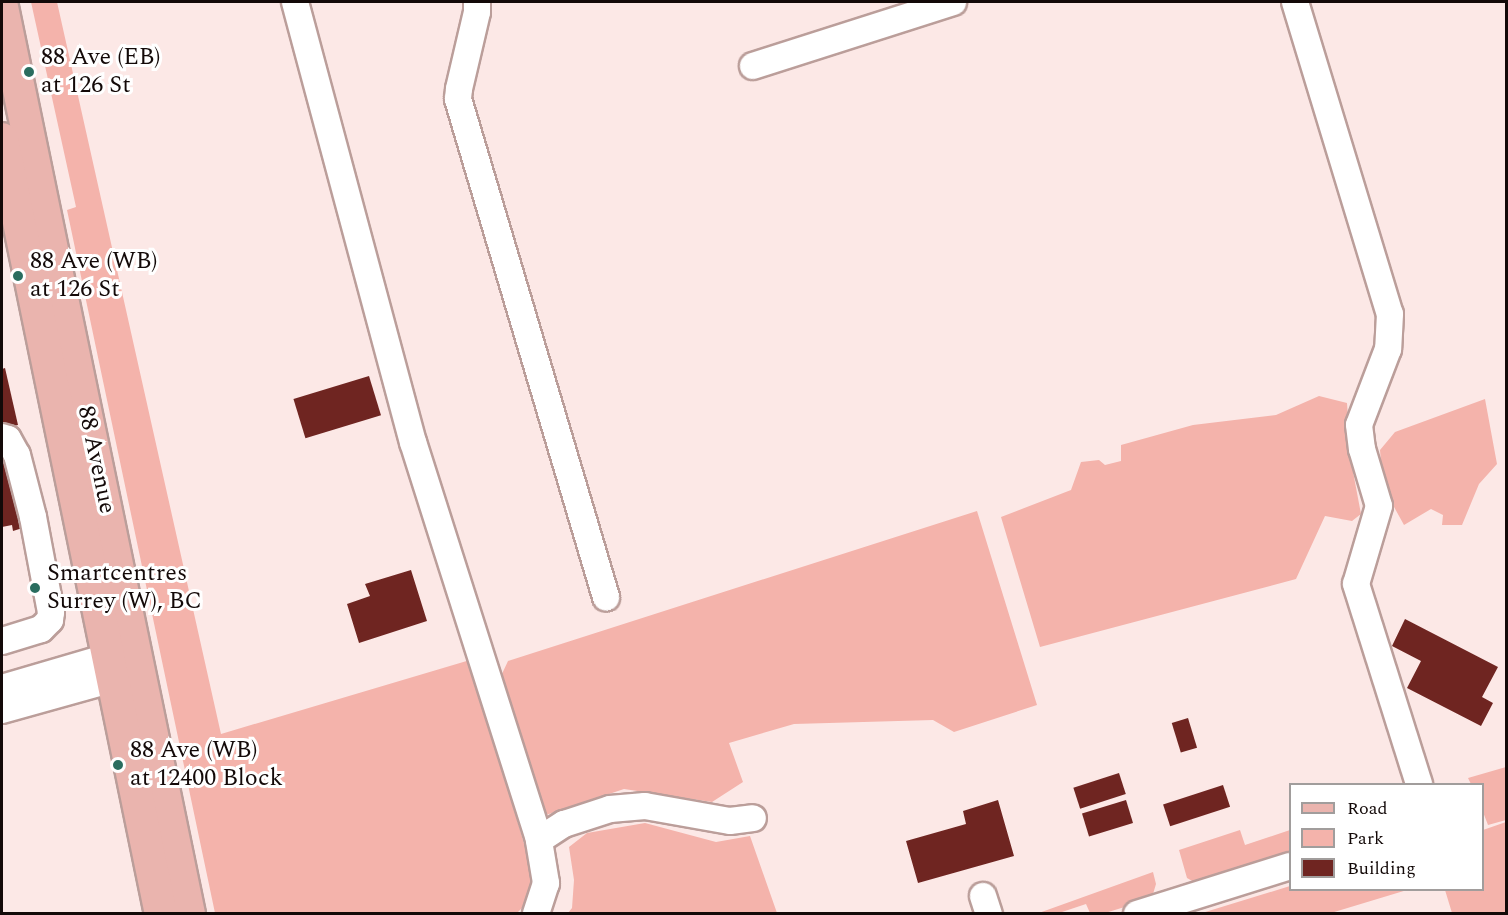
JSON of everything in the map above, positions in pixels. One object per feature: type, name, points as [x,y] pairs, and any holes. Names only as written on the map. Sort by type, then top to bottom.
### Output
[{"type":"main road","name":"88 Avenue","points":[[2,7],[16,178]]},
{"type":"main road","name":"88 Avenue","points":[[2,140],[16,178],[124,664],[189,914]]},
{"type":"main road","name":"88 Avenue","points":[[124,664],[161,914]]},
{"type":"street","points":[[294,2],[413,442],[539,840],[546,882],[536,914]]},
{"type":"street","points":[[477,2],[477,12],[458,99],[606,597]]},
{"type":"street","points":[[753,66],[953,2]]},
{"type":"street","points":[[1294,2],[1390,314],[1388,349],[1359,425],[1362,449],[1379,506],[1356,584],[1419,783]]},
{"type":"street","points":[[2,437],[8,439],[17,455],[33,517],[51,612],[50,620],[41,629],[2,640]]},
{"type":"street","points":[[2,688],[124,664]]},
{"type":"street","points":[[2,710],[124,664]]},
{"type":"street","points":[[539,840],[564,824],[610,809],[645,806],[730,821],[753,818]]},
{"type":"street","points":[[1137,914],[1289,867]]},
{"type":"green space","points":[[31,2],[57,2],[221,734],[470,660],[533,874],[525,905],[517,913],[215,913],[67,210],[76,207]]},
{"type":"green space","points":[[1319,396],[1347,403],[1351,461],[1361,514],[1352,521],[1325,516],[1296,579],[1040,647],[1001,517],[1071,490],[1081,462],[1099,460],[1105,465],[1121,461],[1121,445],[1193,425],[1276,415]]},
{"type":"green space","points":[[1485,399],[1497,464],[1479,484],[1462,525],[1442,525],[1443,515],[1431,509],[1404,525],[1383,487],[1380,450],[1395,432]]},
{"type":"green space","points":[[977,511],[1037,705],[954,732],[933,720],[794,724],[729,743],[743,782],[712,802],[624,789],[546,815],[501,676],[508,661]]},
{"type":"green space","points":[[1506,767],[1506,820],[1488,825],[1484,815],[1484,783],[1470,783],[1468,778]]},
{"type":"green space","points":[[1506,822],[1506,913],[1452,913],[1445,891],[1484,891],[1484,830]]},
{"type":"green space","points":[[645,823],[716,842],[750,836],[777,913],[568,913],[572,908],[574,880],[569,847],[587,833]]},
{"type":"green space","points":[[1240,830],[1245,845],[1289,830],[1289,858],[1201,886],[1187,878],[1179,850]]},
{"type":"green space","points":[[1153,872],[1156,884],[1153,894],[1141,902],[1105,913],[1090,913],[1086,904],[1059,913],[1036,914]]},
{"type":"green space","points":[[1289,886],[1289,891],[1404,891],[1331,913],[1202,913]]},
{"type":"building","points":[[5,368],[18,425],[2,429],[2,369]]},
{"type":"building","points":[[369,376],[381,415],[305,438],[293,399]]},
{"type":"building","points":[[9,460],[29,526],[13,531],[12,525],[2,527],[2,462]]},
{"type":"building","points":[[411,570],[427,621],[359,643],[347,604],[370,596],[365,584]]},
{"type":"building","points":[[1405,619],[1498,667],[1482,697],[1493,703],[1481,726],[1407,688],[1421,661],[1392,646]]},
{"type":"building","points":[[1188,718],[1197,748],[1181,753],[1172,723]]},
{"type":"building","points":[[1119,773],[1126,794],[1080,809],[1073,788]]},
{"type":"building","points":[[1223,785],[1230,807],[1170,826],[1163,804]]},
{"type":"building","points":[[998,800],[1014,856],[918,883],[906,841],[966,824],[963,811]]},
{"type":"building","points":[[1126,800],[1133,823],[1089,836],[1082,813]]},
{"type":"place","name":"88 Ave (EB) at 126 St","points":[[29,72]]},
{"type":"place","name":"88 Ave (WB) at 126 St","points":[[18,276]]},
{"type":"place","name":"Smartcentres Surrey (W), BC","points":[[35,588]]},
{"type":"place","name":"88 Ave (WB) at 12400 Block","points":[[118,765]]}]
